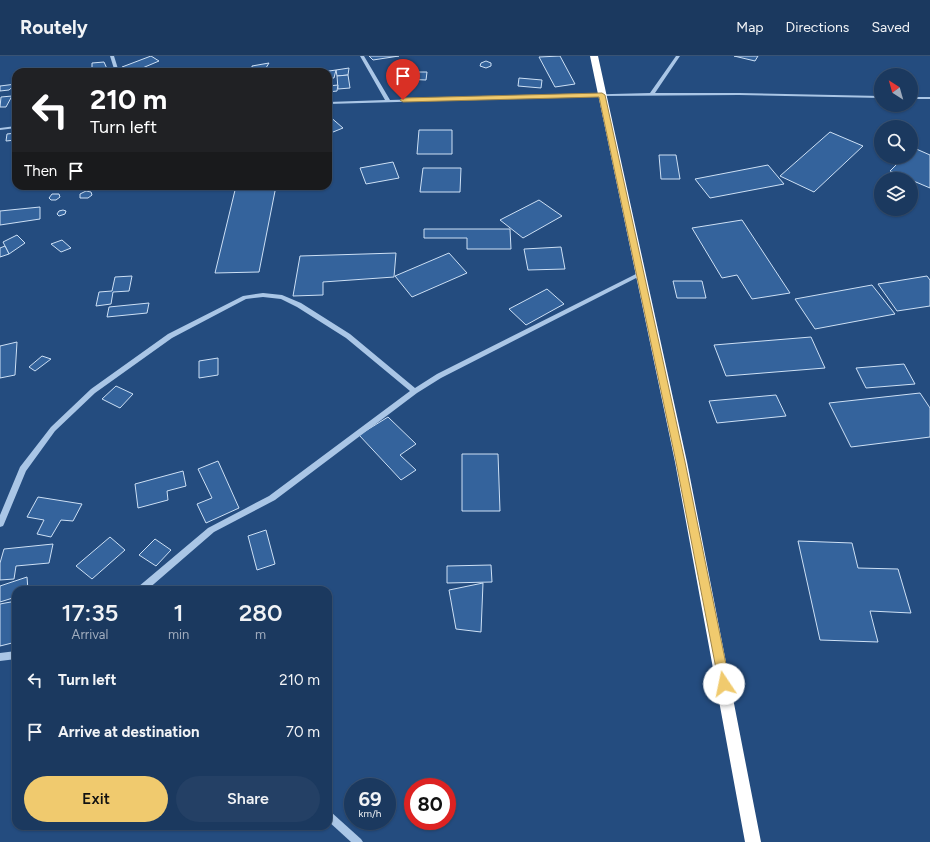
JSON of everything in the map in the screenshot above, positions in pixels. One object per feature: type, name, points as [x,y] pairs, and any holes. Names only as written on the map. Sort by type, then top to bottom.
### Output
[{"type":"highway","points":[[594,56],[681,462],[753,842]]},
{"type":"street","points":[[112,56],[116,68]]},
{"type":"street","points":[[362,56],[388,101]]},
{"type":"street","points":[[652,94],[678,56]]},
{"type":"street","points":[[332,103],[652,94],[874,97]]},
{"type":"street","points":[[918,98],[930,98]]},
{"type":"street","points":[[0,129],[12,128]]},
{"type":"street","points":[[146,586],[211,530],[272,498],[415,391],[438,376],[640,274]]},
{"type":"street","points":[[0,524],[24,469],[53,429],[93,391],[170,336],[245,297],[263,295],[282,297],[299,305],[348,336],[415,391]]},
{"type":"street","points":[[0,658],[12,656]]},
{"type":"street","points":[[332,819],[358,842]]},
{"type":"building","points":[[151,56],[159,61],[142,68],[122,67]]},
{"type":"building","points":[[369,56],[399,56],[373,60]]},
{"type":"building","points":[[560,56],[575,84],[555,87],[539,57]]},
{"type":"building","points":[[734,56],[758,56],[755,61]]},
{"type":"building","points":[[486,61],[491,63],[491,66],[486,68],[480,66],[481,63]]},
{"type":"building","points":[[104,62],[107,68],[92,68],[92,63]]},
{"type":"building","points":[[269,63],[266,68],[252,68],[252,66]]},
{"type":"building","points":[[349,68],[348,75],[337,76],[336,70]]},
{"type":"building","points":[[336,70],[334,78],[332,78],[332,71]]},
{"type":"building","points":[[404,72],[427,72],[426,80],[403,79]]},
{"type":"building","points":[[348,75],[350,88],[338,89],[337,76]]},
{"type":"building","points":[[519,78],[542,80],[541,88],[518,86]]},
{"type":"building","points":[[12,84],[12,87],[9,90],[0,91],[0,86]]},
{"type":"building","points":[[338,85],[337,91],[332,92],[332,86]]},
{"type":"building","points":[[12,96],[6,107],[0,107],[1,97]]},
{"type":"building","points":[[332,118],[343,128],[332,132]]},
{"type":"building","points":[[419,130],[452,130],[452,154],[417,154]]},
{"type":"building","points":[[830,132],[863,146],[814,192],[780,176]]},
{"type":"building","points":[[12,133],[12,140],[6,141],[7,134]]},
{"type":"building","points":[[918,150],[930,155],[930,188],[918,183],[918,172],[890,171],[897,164],[918,164]]},
{"type":"building","points":[[659,155],[676,155],[680,179],[661,179]]},
{"type":"building","points":[[393,162],[399,178],[366,184],[360,168]]},
{"type":"building","points":[[768,165],[784,184],[710,198],[695,179]]},
{"type":"building","points":[[423,168],[461,168],[460,192],[420,192]]},
{"type":"building","points":[[235,190],[275,190],[259,272],[215,273]]},
{"type":"building","points":[[86,191],[91,192],[92,195],[88,198],[80,198],[80,194]]},
{"type":"building","points":[[52,194],[59,194],[60,197],[56,200],[51,200],[49,198]]},
{"type":"building","points":[[539,200],[562,216],[523,238],[500,220]]},
{"type":"building","points":[[40,207],[40,219],[0,225],[0,211]]},
{"type":"building","points":[[59,211],[66,211],[65,214],[59,216],[57,214]]},
{"type":"building","points":[[742,220],[790,293],[752,299],[737,275],[722,278],[692,228]]},
{"type":"building","points":[[424,229],[510,229],[511,249],[467,249],[467,238],[424,238]]},
{"type":"building","points":[[17,235],[25,243],[9,254],[3,242]]},
{"type":"building","points":[[62,240],[71,248],[61,252],[51,244]]},
{"type":"building","points":[[5,246],[9,254],[0,257],[0,248]]},
{"type":"building","points":[[561,247],[565,269],[528,270],[524,249]]},
{"type":"building","points":[[396,253],[394,277],[323,282],[323,295],[293,296],[300,256]]},
{"type":"building","points":[[449,253],[467,273],[412,297],[395,276]]},
{"type":"building","points":[[132,276],[129,291],[113,292],[111,304],[96,306],[99,292],[112,291],[115,277]]},
{"type":"building","points":[[927,276],[930,280],[930,306],[897,311],[878,284]]},
{"type":"building","points":[[673,281],[702,281],[706,298],[677,298]]},
{"type":"building","points":[[872,285],[895,314],[815,329],[795,299]]},
{"type":"building","points":[[547,289],[564,304],[526,325],[509,309]]},
{"type":"building","points":[[149,303],[147,313],[107,317],[109,307]]},
{"type":"building","points":[[811,337],[825,368],[726,376],[714,345]]},
{"type":"building","points":[[17,342],[15,375],[0,378],[0,346]]},
{"type":"building","points":[[42,356],[51,359],[35,371],[29,367]]},
{"type":"building","points":[[218,358],[218,375],[199,378],[199,361]]},
{"type":"building","points":[[904,364],[915,384],[866,388],[856,368]]},
{"type":"building","points":[[116,386],[133,394],[120,408],[102,399]]},
{"type":"building","points":[[920,393],[930,408],[930,437],[851,447],[829,403]]},
{"type":"building","points":[[776,395],[786,416],[717,423],[709,401]]},
{"type":"building","points":[[388,417],[416,444],[400,455],[416,470],[401,480],[359,435]]},
{"type":"building","points":[[462,454],[498,454],[500,511],[462,511]]},
{"type":"building","points":[[218,461],[239,508],[206,523],[197,504],[212,498],[198,469]]},
{"type":"building","points":[[183,471],[186,486],[167,491],[168,500],[138,508],[135,484]]},
{"type":"building","points":[[38,497],[82,504],[73,521],[61,520],[51,537],[37,534],[44,520],[27,517]]},
{"type":"building","points":[[266,530],[275,564],[257,570],[248,536]]},
{"type":"building","points":[[110,537],[125,550],[92,579],[76,566]]},
{"type":"building","points":[[155,539],[171,550],[156,566],[139,555]]},
{"type":"building","points":[[798,541],[852,543],[858,568],[898,569],[911,613],[870,611],[878,642],[820,640]]},
{"type":"building","points":[[53,544],[49,563],[16,566],[14,579],[0,580],[0,563],[4,549]]},
{"type":"building","points":[[491,565],[492,582],[447,583],[447,566]]},
{"type":"building","points":[[27,577],[28,586],[12,586],[12,598],[0,602],[0,586]]},
{"type":"building","points":[[483,583],[481,632],[456,629],[449,590]]},
{"type":"building","points":[[12,602],[12,643],[0,646],[0,604]]},
{"type":"route","points":[[403,100],[602,95],[681,462],[724,684]]}]
